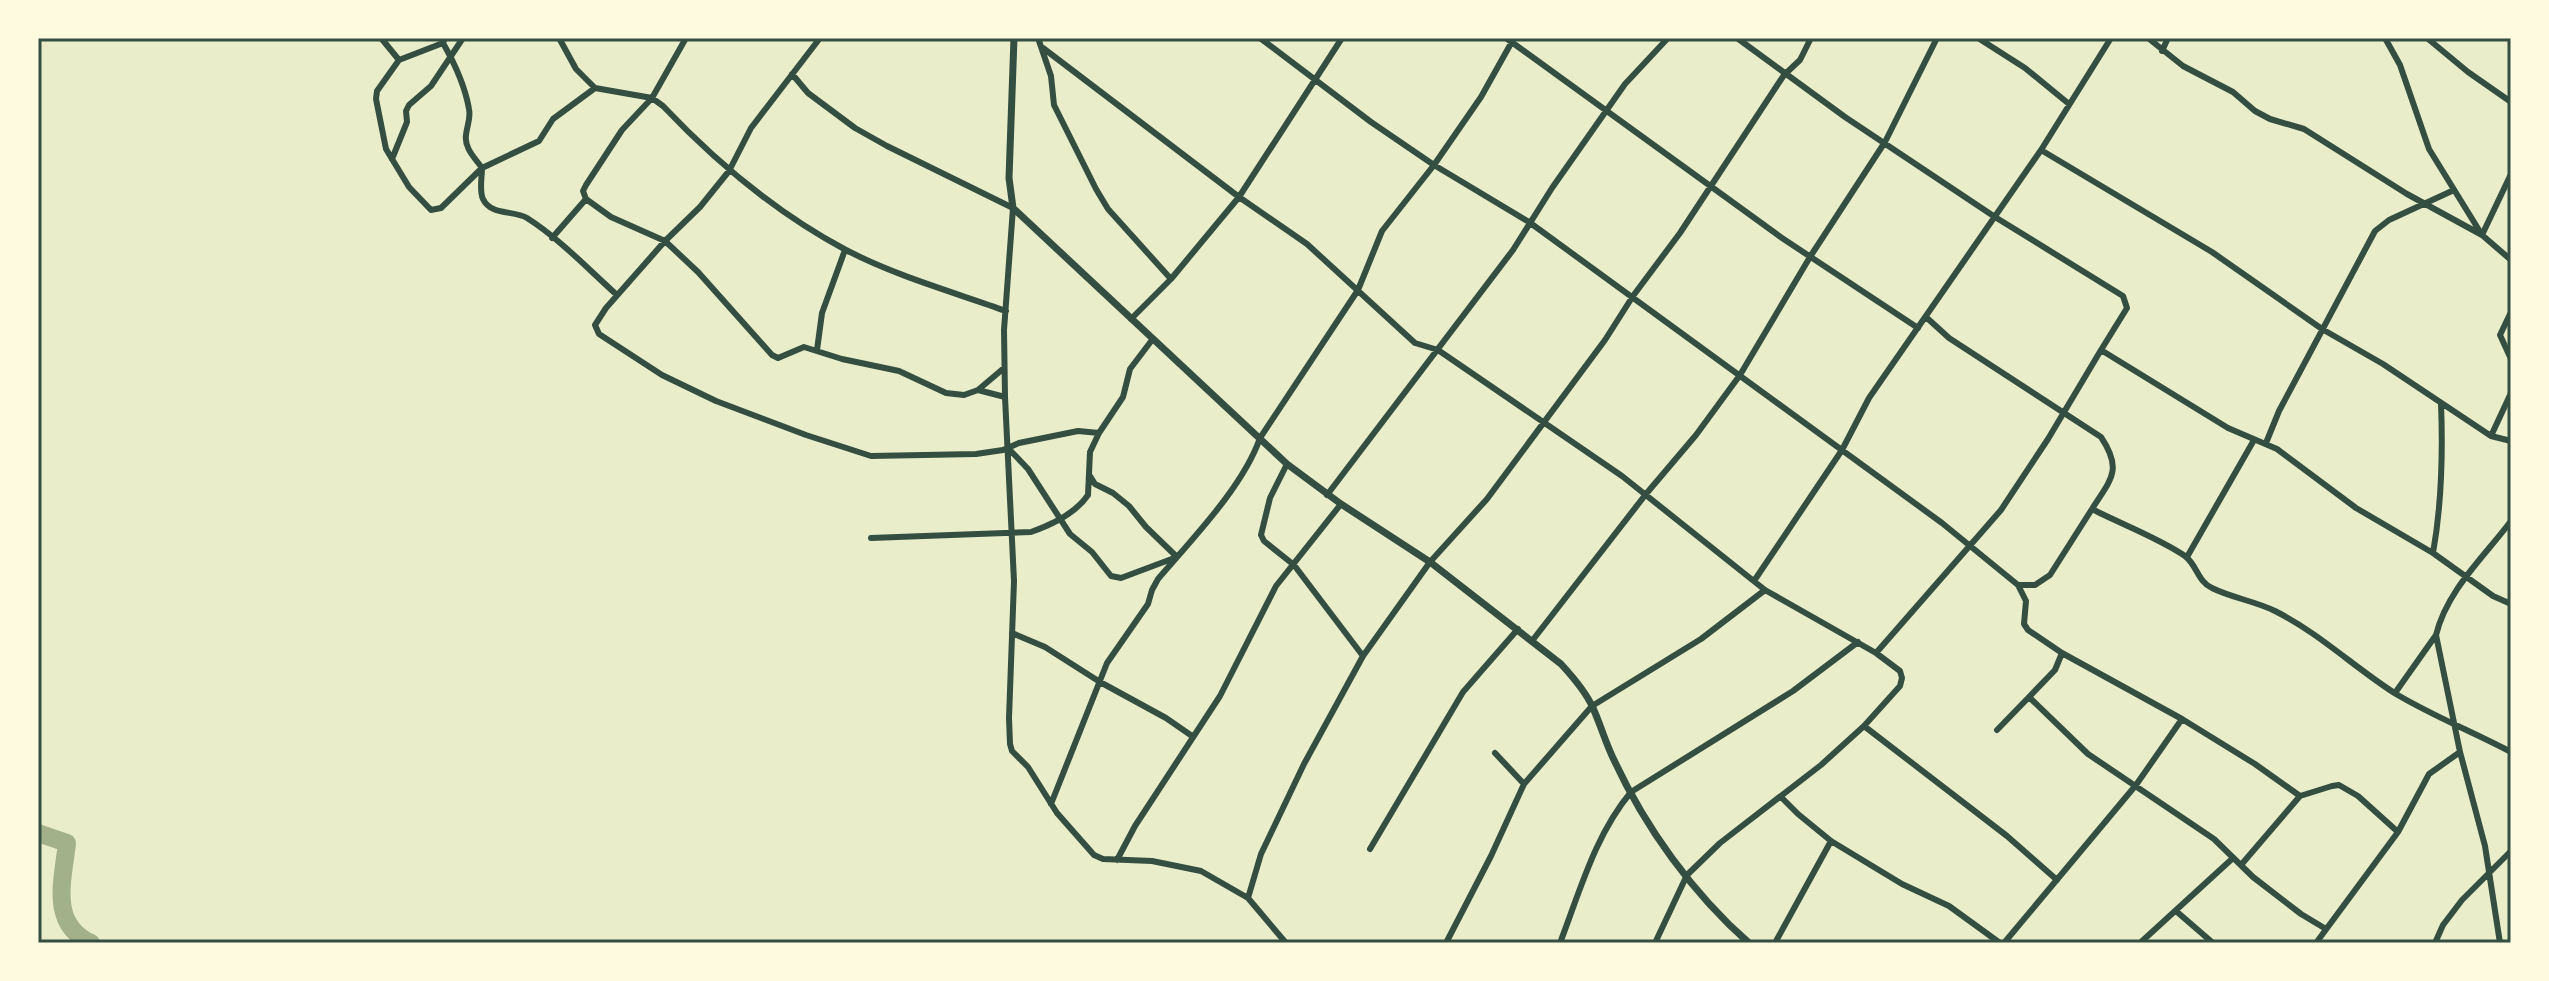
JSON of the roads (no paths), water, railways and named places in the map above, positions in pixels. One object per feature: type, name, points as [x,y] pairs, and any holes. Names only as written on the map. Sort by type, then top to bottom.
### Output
[{"type":"street","points":[[381,38],[399,60]]},
{"type":"street","points":[[392,159],[407,122],[409,105],[431,86],[463,38]]},
{"type":"street","points":[[559,38],[576,69],[595,88],[652,98],[729,171],[769,202],[845,250],[1006,311]]},
{"type":"street","points":[[686,38],[652,98],[615,141],[586,185],[583,191],[586,199],[611,217],[665,241],[778,358],[804,347],[899,371],[946,393],[964,395],[978,390],[1004,368]]},
{"type":"street","points":[[820,38],[751,128],[729,171],[598,318],[595,325],[599,334],[662,375],[716,401],[871,456],[976,454],[1078,431],[1099,433]]},
{"type":"street","points":[[1014,38],[1009,178],[1013,208],[1004,368],[1014,581],[1010,744],[1051,804],[1094,855],[1117,860],[1152,861],[1201,871],[1248,898],[1286,943]]},
{"type":"street","points":[[1038,38],[1051,76],[1054,105],[1096,189],[1108,209],[1171,279]]},
{"type":"street","points":[[1260,38],[1434,165],[1529,222],[1633,296],[1970,545],[2018,585],[2026,601],[2024,624],[2028,630],[2062,653],[2185,720],[2300,796]]},
{"type":"street","points":[[1131,319],[1171,279],[1239,197],[1342,38]]},
{"type":"street","points":[[1327,495],[1513,250],[1625,84],[1668,38]]},
{"type":"street","points":[[1737,38],[1784,75],[1995,217],[2123,296],[2127,308],[2001,510],[1876,653]]},
{"type":"street","points":[[1248,898],[1261,854],[1304,764],[1363,656],[1430,562],[1487,499],[1605,340],[1784,75],[1800,60],[1811,38]]},
{"type":"street","points":[[1532,641],[1740,375],[1810,257],[1885,142],[1937,38]]},
{"type":"street","points":[[1978,38],[2025,68],[2069,104]]},
{"type":"street","points":[[1754,581],[1842,450],[1869,398],[2041,150],[2111,38]]},
{"type":"street","points":[[2148,38],[2183,66],[2233,92],[2255,111],[2304,129],[2407,194],[2482,235],[2511,260]]},
{"type":"street","points":[[2162,51],[2168,38]]},
{"type":"street","points":[[2385,38],[2400,65],[2425,139],[2482,235]]},
{"type":"street","points":[[2427,38],[2511,102]]},
{"type":"street","points":[[1051,804],[1107,663],[1148,604],[1158,579],[1232,490],[1254,456],[1260,438],[1358,290],[1382,231],[1434,165],[1481,97],[1510,39],[1709,186],[1918,328]]},
{"type":"street","points":[[595,88],[553,119],[539,141],[482,168],[441,208],[431,210],[409,187],[386,149],[376,99],[377,91],[399,60],[444,41],[469,109],[467,144],[482,168],[482,196],[485,202],[504,214],[527,218],[617,295]]},
{"type":"street","points":[[1043,48],[1239,197],[1307,244],[1415,343],[1438,350],[1646,494],[1765,590],[1858,642],[1900,671],[1900,686],[1864,726],[1781,797],[1720,843],[1687,875],[1655,943]]},
{"type":"street","points":[[792,74],[808,93],[855,128],[1013,208],[1287,464],[1327,495],[1430,562],[1561,664],[1592,706],[1614,760],[1655,832],[1708,903],[1749,943]]},
{"type":"street","points":[[2041,150],[2212,252],[2322,329],[2491,436],[2511,441]]},
{"type":"street","points":[[2482,235],[2511,174]]},
{"type":"street","points":[[2266,443],[2279,411],[2375,231],[2425,202],[2454,190]]},
{"type":"street","points":[[552,238],[586,199]]},
{"type":"street","points":[[817,350],[822,313],[845,250]]},
{"type":"street","points":[[2511,312],[2500,335],[2511,359]]},
{"type":"street","points":[[1926,317],[1949,338],[2101,437],[2113,458],[2112,478],[2050,575],[2035,585],[2018,585]]},
{"type":"street","points":[[871,538],[1031,532],[1060,519],[1088,495],[1090,452],[1123,397],[1130,369],[1152,340]]},
{"type":"street","points":[[2101,350],[2228,428],[2266,443],[2356,508],[2433,553],[2493,596],[2511,604]]},
{"type":"street","points":[[978,390],[1005,397]]},
{"type":"street","points":[[2491,436],[2511,393]]},
{"type":"street","points":[[2433,553],[2440,517],[2443,465],[2441,403]]},
{"type":"street","points":[[2187,557],[2254,440]]},
{"type":"street","points":[[1008,448],[1028,469],[1070,534],[1092,552],[1106,573],[1116,579],[1177,557]]},
{"type":"street","points":[[1287,464],[1270,498],[1261,535],[1264,541],[1294,565],[1363,656]]},
{"type":"street","points":[[1089,474],[1095,484],[1129,506],[1177,557]]},
{"type":"street","points":[[1117,860],[1135,826],[1220,696],[1276,586],[1341,504]]},
{"type":"street","points":[[2092,509],[2187,557],[2203,583],[2211,588],[2252,600],[2300,625],[2395,693],[2511,752]]},
{"type":"street","points":[[2395,693],[2436,635],[2440,621],[2465,576],[2511,521]]},
{"type":"street","points":[[1446,943],[1524,784],[1592,706],[1701,639],[1765,590]]},
{"type":"street","points":[[1370,849],[1463,692],[1518,629]]},
{"type":"street","points":[[1012,633],[1045,647],[1192,736]]},
{"type":"street","points":[[2436,635],[2460,752],[2485,846],[2500,943]]},
{"type":"street","points":[[1560,943],[1598,843],[1614,812],[1631,792],[1793,691],[1858,642]]},
{"type":"street","points":[[1997,730],[2055,670],[2062,653]]},
{"type":"street","points":[[2029,697],[2088,754],[2214,839],[2301,914],[2326,929]]},
{"type":"street","points":[[1781,797],[1831,841],[1902,884],[1949,906],[2002,943],[2136,785],[2185,720]]},
{"type":"street","points":[[1864,726],[2007,836],[2057,880]]},
{"type":"street","points":[[2316,943],[2398,832],[2429,774],[2460,752]]},
{"type":"street","points":[[1495,753],[1524,784]]},
{"type":"street","points":[[2241,865],[2300,796],[2339,785],[2358,796],[2398,832]]},
{"type":"street","points":[[1775,943],[1831,841]]},
{"type":"street","points":[[2435,943],[2443,925],[2462,900],[2511,851]]},
{"type":"street","points":[[2140,943],[2233,858]]},
{"type":"street","points":[[2176,911],[2213,943]]},
{"type":"waterway","points":[[38,833],[67,843],[62,886],[64,913],[69,925],[91,943]]}]
